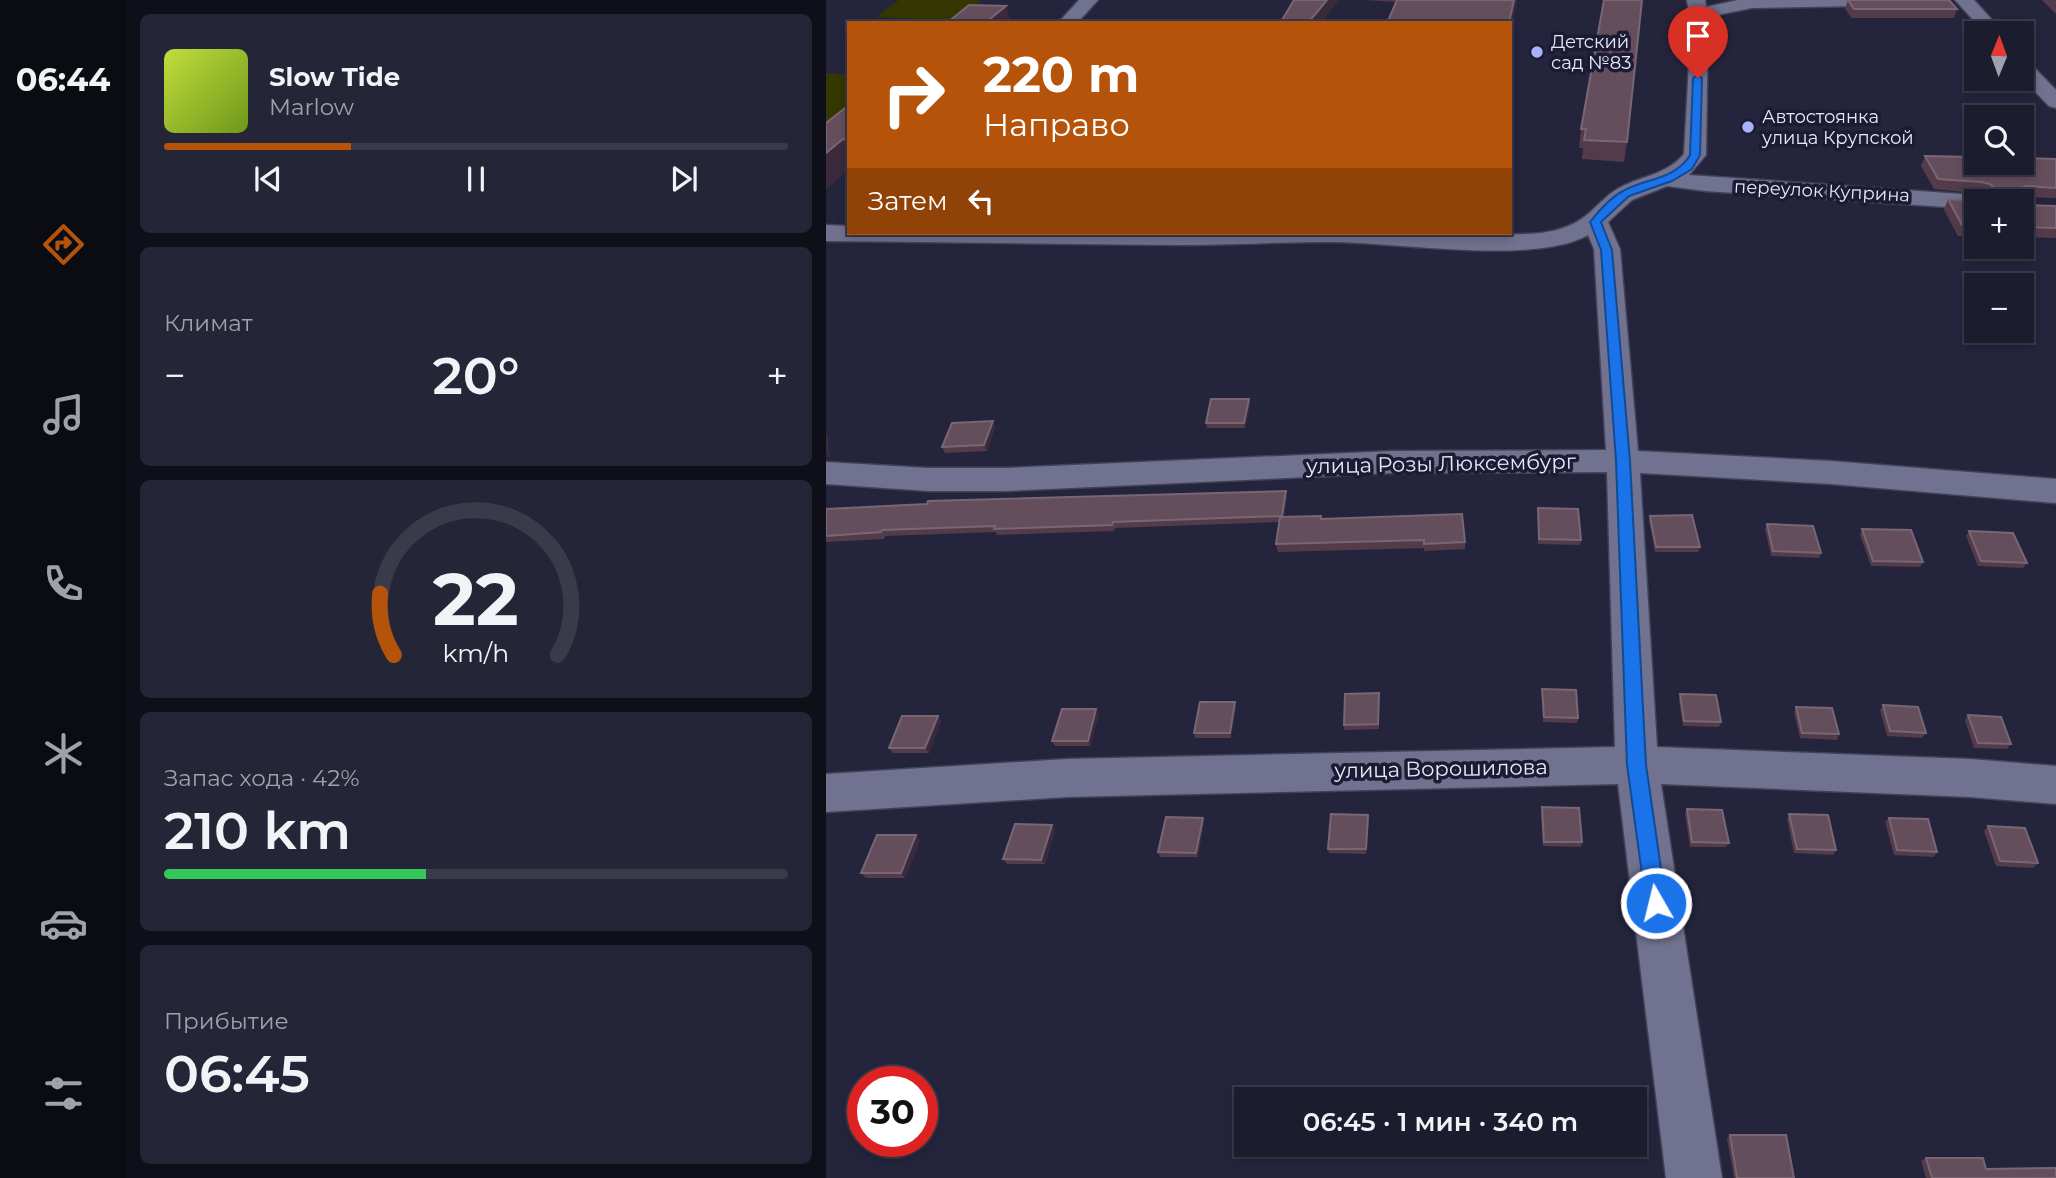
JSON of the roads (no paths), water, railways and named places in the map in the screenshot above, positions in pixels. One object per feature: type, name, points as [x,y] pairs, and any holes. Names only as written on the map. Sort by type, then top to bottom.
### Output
[{"type":"street","points":[[1069,21],[1089,0]]},
{"type":"street","points":[[1729,0],[1752,3],[1912,0]]},
{"type":"street","points":[[1964,0],[1984,21]]},
{"type":"street","points":[[1694,1178],[1637,765],[1623,461],[1601,236],[1626,193],[1669,178],[1688,167],[1695,155],[1697,9],[1717,9],[1752,3]]},
{"type":"street","points":[[2034,79],[2056,102]]},
{"type":"street","name":"переулок Куприна","points":[[1669,178],[1746,187],[1964,201]]},
{"type":"street","points":[[1013,235],[1280,235]]},
{"type":"street","points":[[1350,235],[1501,242],[1542,241],[1570,235],[1601,236]]},
{"type":"street","name":"улица Розы Люксембург","points":[[826,473],[942,480],[1039,479],[1456,460],[1623,461],[2056,491]]},
{"type":"street","name":"улица Ворошилова","points":[[826,793],[1067,778],[1637,765],[1970,778],[2056,785]]},
{"type":"place","name":"Детский сад №83","points":[[1537,52]]},
{"type":"place","name":"Автостоянка улица Крупской","points":[[1748,127]]}]
